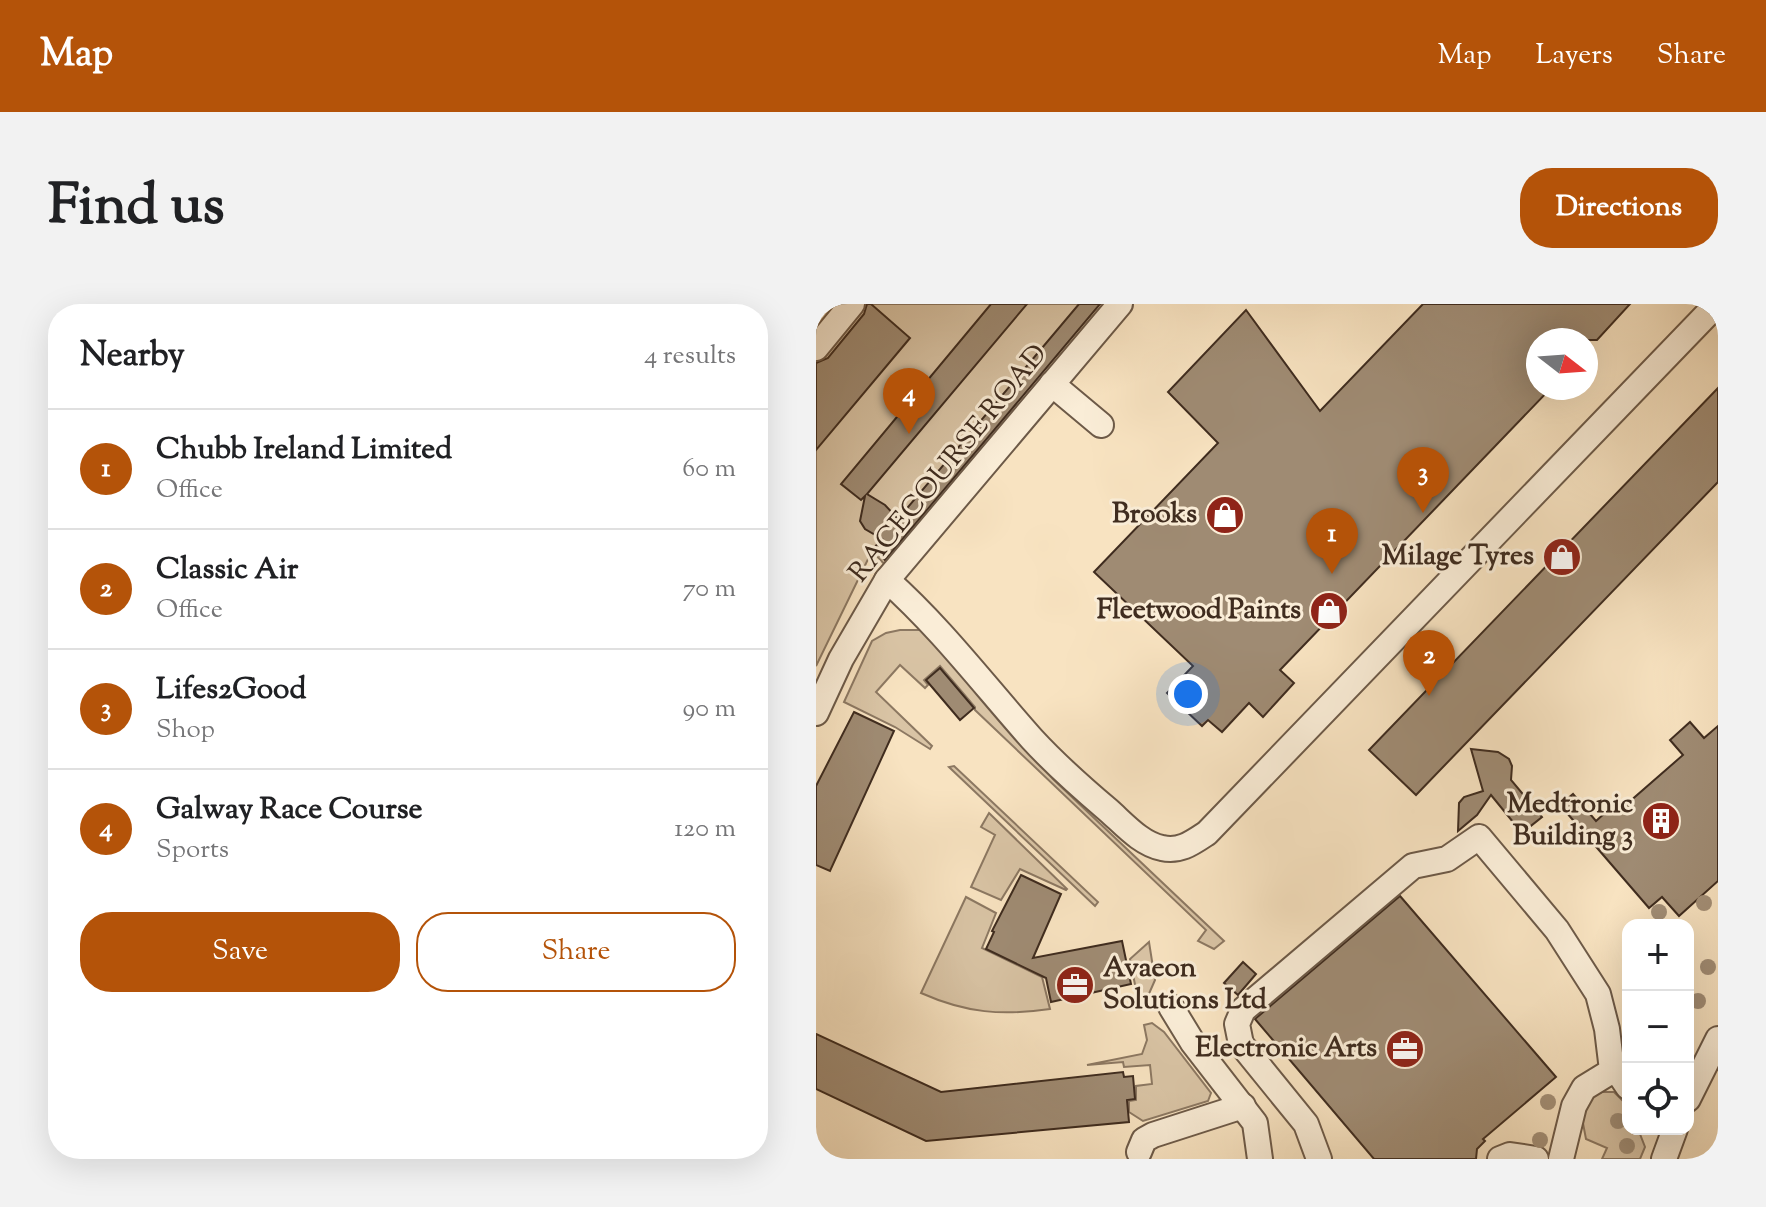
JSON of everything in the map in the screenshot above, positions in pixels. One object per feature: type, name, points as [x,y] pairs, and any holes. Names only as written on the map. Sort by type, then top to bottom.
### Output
[{"type":"street","points":[[816,348],[852,304]]},
{"type":"street","name":"RACECOURSE ROAD","points":[[816,713],[841,659],[887,580],[1120,304]]},
{"type":"street","points":[[887,580],[917,607],[1035,741],[1109,812],[1146,842],[1175,850],[1188,846],[1207,833],[1331,707],[1717,304]]},
{"type":"street","points":[[1052,384],[1101,425]]},
{"type":"street","points":[[1319,1159],[1306,1124],[1241,1044],[1237,1024],[1243,1010],[1413,866],[1447,859],[1479,837],[1557,930],[1598,994],[1611,1062],[1622,1078],[1584,1088],[1574,1106],[1561,1159]]},
{"type":"street","points":[[1171,1007],[1193,1043],[1255,1123],[1260,1159]]},
{"type":"street","points":[[1694,1090],[1712,1065],[1718,1039]]},
{"type":"street","points":[[1139,1152],[1144,1140],[1153,1135],[1243,1106]]},
{"type":"street","points":[[1664,1159],[1673,1135]]},
{"type":"street","points":[[1500,1159],[1510,1155],[1536,1159]]},
{"type":"shaded area","points":[[816,304],[1111,304],[889,569],[872,551],[816,666]]},
{"type":"shaded area","points":[[900,630],[920,630],[933,637],[1053,779],[1224,941],[1214,949],[1198,941],[1206,930],[975,710],[940,666],[924,680],[928,685],[925,688],[900,665],[876,692],[932,746],[930,749],[895,727],[844,702],[872,641]]},
{"type":"shaded area","points":[[954,766],[1098,902],[1095,906],[949,767]]},
{"type":"shaded area","points":[[989,813],[1067,889],[1020,869],[1001,900],[971,887],[995,835],[981,827]]},
{"type":"shaded area","points":[[966,897],[996,913],[982,948],[1042,977],[1050,1009],[984,1011],[953,1005],[921,993]]},
{"type":"shaded area","points":[[1149,942],[1155,980],[1148,996],[1138,1000],[1130,959]]},
{"type":"shaded area","points":[[1152,1023],[1164,1032],[1211,1093],[1208,1101],[1143,1121],[1129,1112],[1129,1101],[1136,1100],[1136,1086],[1152,1084],[1150,1065],[1124,1067],[1123,1062],[1087,1065],[1142,1054],[1147,1040],[1144,1025]]},
{"type":"shaded area","points":[[1614,1092],[1622,1100],[1622,1135],[1640,1135],[1645,1147],[1640,1159],[1602,1159],[1607,1148],[1586,1139],[1581,1113],[1591,1095]]},
{"type":"building","points":[[867,304],[871,304],[910,338],[816,450],[816,363],[828,358],[864,314]]},
{"type":"building","points":[[991,304],[1027,304],[867,494],[885,505],[898,519],[1079,304],[1100,304],[885,560],[873,549],[882,539],[865,529],[860,521],[865,496],[861,500],[841,484]]},
{"type":"building","points":[[1423,304],[1630,304],[1598,339],[1598,328],[1526,328],[1526,400],[1539,400],[1280,670],[1294,683],[1263,717],[1249,703],[1222,732],[1208,720],[1202,726],[1167,693],[1193,666],[1094,572],[1218,443],[1168,392],[1246,310],[1320,411]]},
{"type":"building","points":[[1718,388],[1718,482],[1416,795],[1369,750]]},
{"type":"building","points":[[940,668],[974,708],[960,720],[926,680]]},
{"type":"building","points":[[854,712],[894,731],[830,871],[816,865],[816,786]]},
{"type":"building","name":"Medtronic Building 3","points":[[1690,722],[1704,738],[1718,726],[1718,881],[1679,916],[1662,897],[1649,908],[1560,805],[1573,794],[1596,821],[1616,803],[1621,809],[1683,755],[1670,740]]},
{"type":"building","points":[[1471,749],[1498,752],[1509,759],[1511,780],[1542,817],[1522,833],[1491,795],[1477,815],[1458,831],[1459,803],[1464,797],[1483,791]]},
{"type":"building","points":[[1021,875],[1061,894],[1033,958],[1122,941],[1131,984],[1051,1002],[1046,978],[986,949]]},
{"type":"building","points":[[1400,896],[1556,1077],[1483,1139],[1485,1141],[1477,1149],[1476,1159],[1374,1159],[1255,1019]]},
{"type":"building","points":[[1243,962],[1256,974],[1238,995],[1224,983]]},
{"type":"building","points":[[816,1034],[941,1092],[1123,1072],[1124,1077],[1133,1076],[1135,1099],[1127,1100],[1129,1122],[926,1141],[816,1089]]},
{"type":"place","name":"Galway Race Course","points":[[909,434]]},
{"type":"place","name":"Lifes2Good","points":[[1423,513]]},
{"type":"place","name":"Brooks","points":[[1225,515]]},
{"type":"place","name":"Milage Tyres","points":[[1562,557]]},
{"type":"place","name":"Chubb Ireland Limited","points":[[1332,574]]},
{"type":"place","name":"Fleetwood Paints","points":[[1329,611]]},
{"type":"place","name":"Classic Air","points":[[1429,696]]},
{"type":"place","name":"Medtronic Building 3","points":[[1661,821]]},
{"type":"place","name":"Avaeon Solutions Ltd","points":[[1075,985]]},
{"type":"place","name":"Electronic Arts","points":[[1405,1049]]}]
